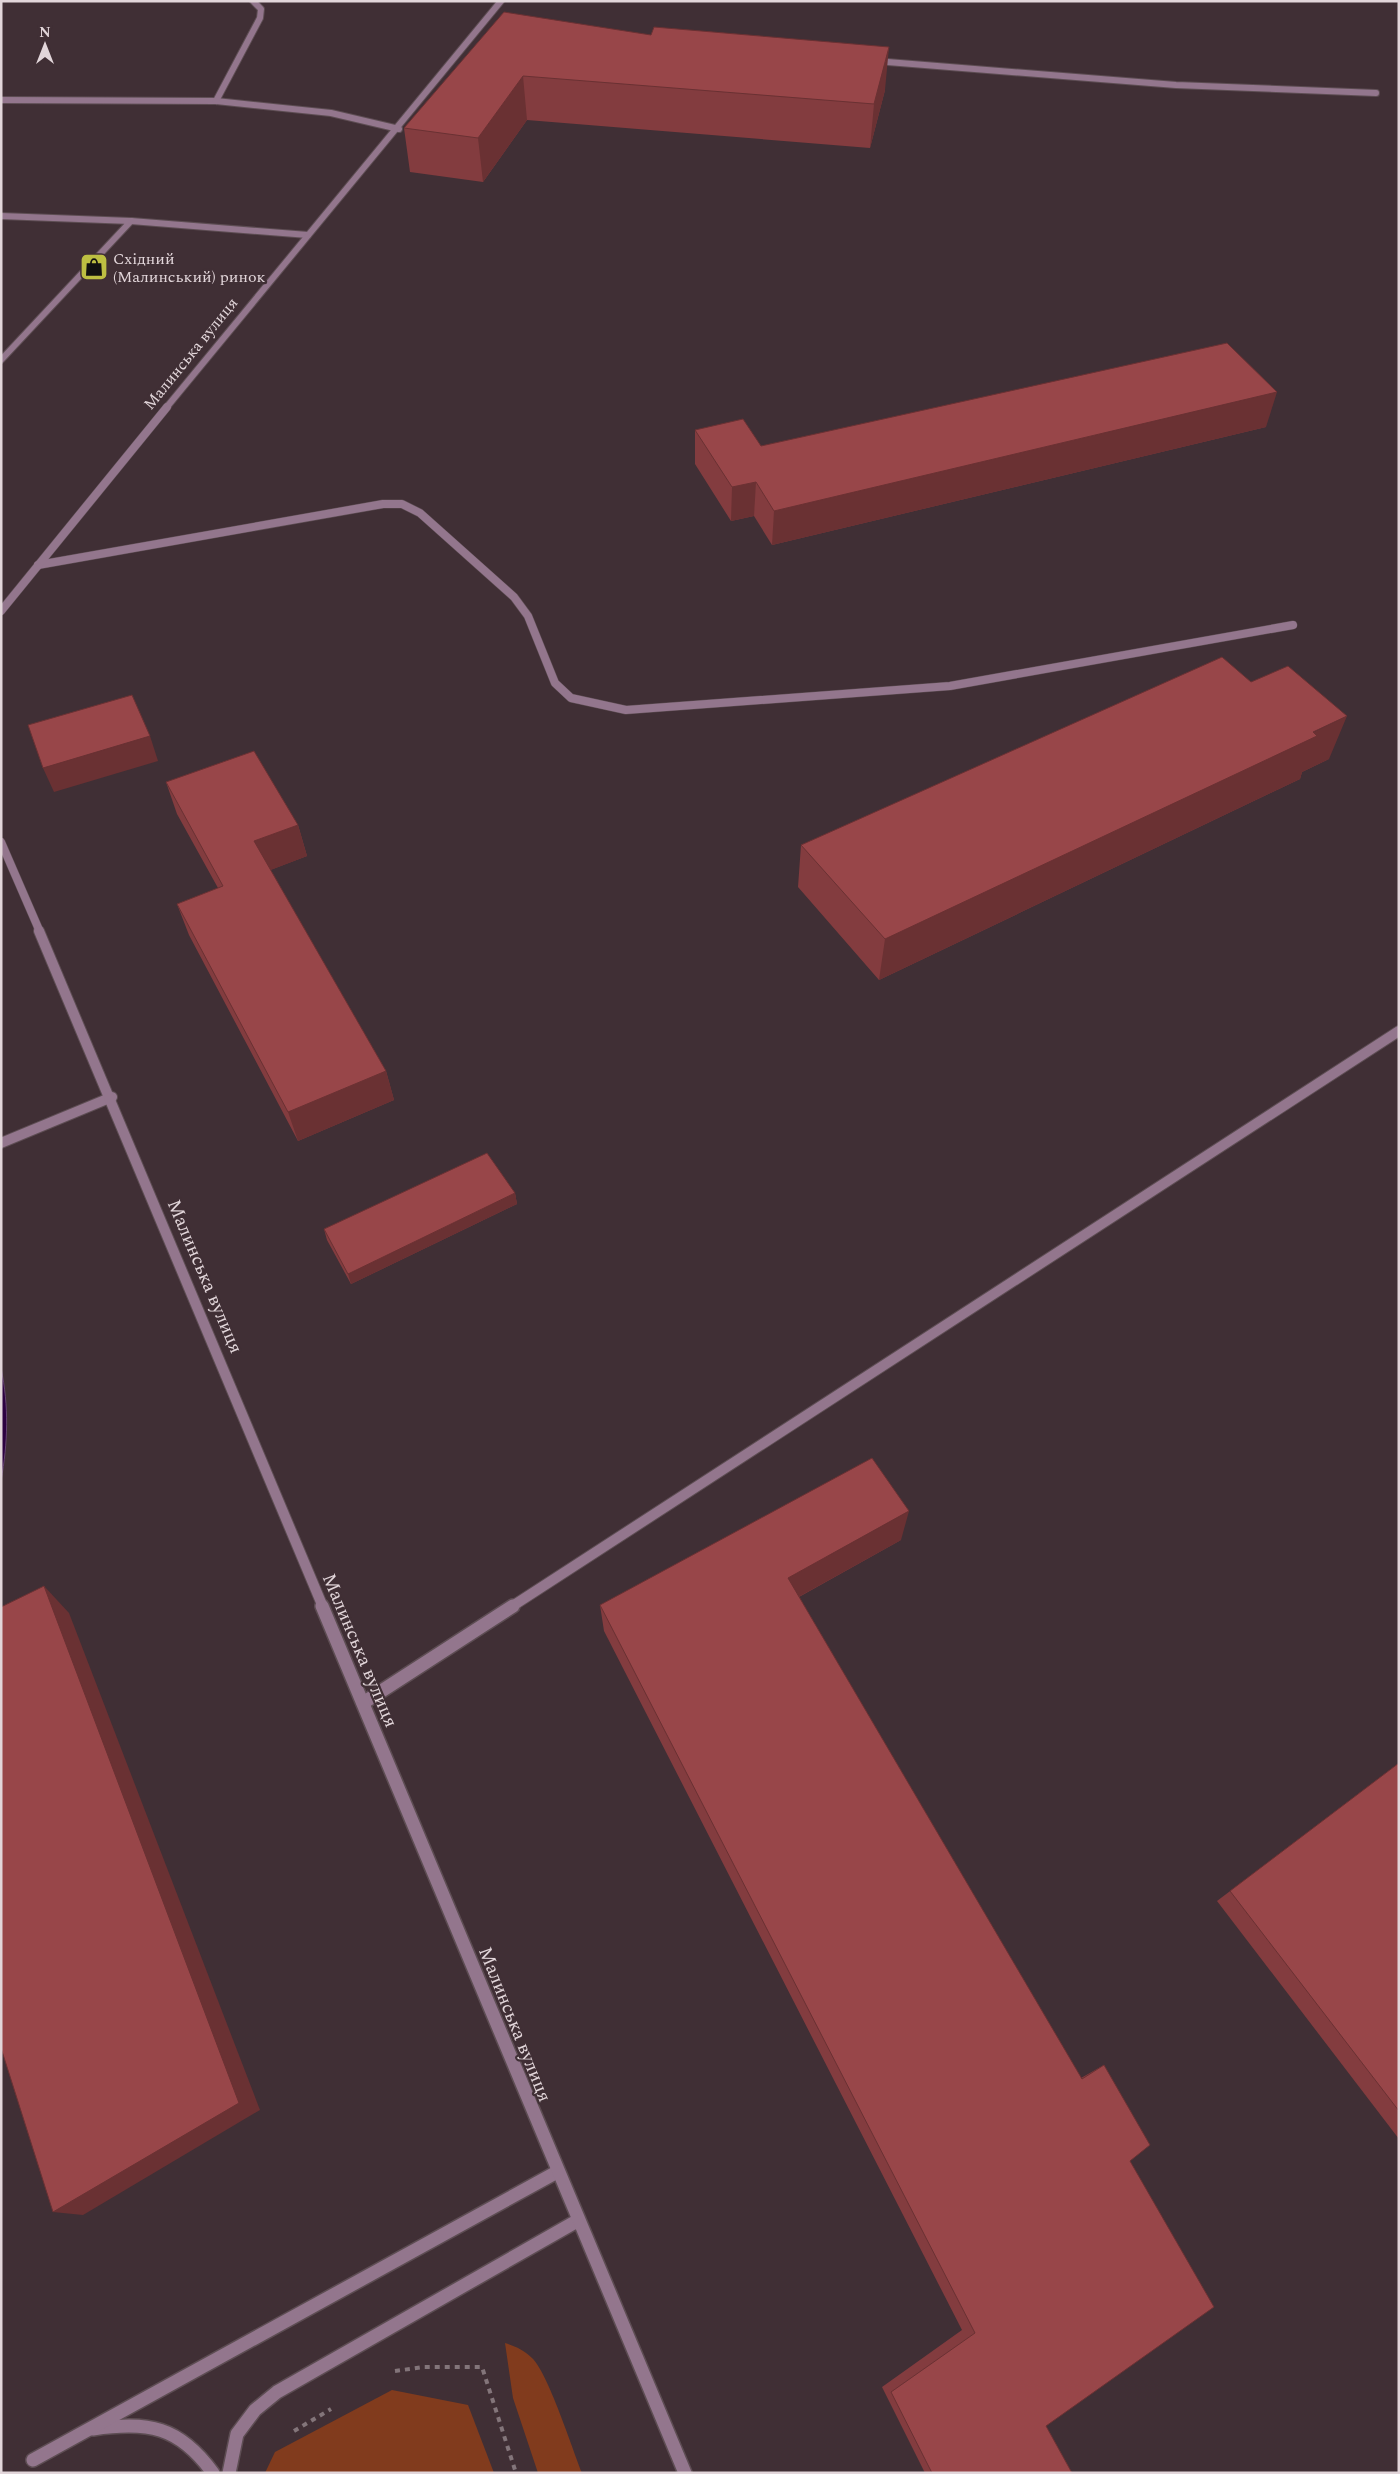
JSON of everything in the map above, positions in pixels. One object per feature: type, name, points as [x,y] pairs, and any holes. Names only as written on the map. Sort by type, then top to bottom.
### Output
[{"type":"street","points":[[216,101],[260,18],[261,9],[253,1]]},
{"type":"street","name":"Малинська вулиця","points":[[1,611],[308,235],[399,129],[501,1]]},
{"type":"street","points":[[484,22],[493,23]]},
{"type":"street","points":[[869,61],[1176,85],[1376,93]]},
{"type":"street","points":[[1,100],[216,101],[330,113],[399,129]]},
{"type":"street","points":[[1,216],[131,221],[308,235]]},
{"type":"street","points":[[1,360],[131,221]]},
{"type":"street","points":[[38,565],[383,504],[402,504],[420,514],[514,597],[528,616],[556,683],[571,698],[626,710],[950,686],[1293,625]]},
{"type":"street","name":"Малинська вулиця","points":[[1,842],[112,1097],[577,2221],[685,2473]]},
{"type":"street","points":[[363,1703],[1399,1031]]},
{"type":"street","points":[[1,1143],[112,1097]]},
{"type":"street","points":[[33,2460],[557,2172]]},
{"type":"street","points":[[228,2473],[238,2434],[255,2410],[277,2392],[577,2221]]},
{"type":"street","points":[[84,2431],[138,2424],[176,2434],[202,2455],[213,2473]]},
{"type":"path","points":[[393,2372],[424,2366],[482,2366],[492,2405],[516,2473]]},
{"type":"path","points":[[285,2436],[335,2406]]},
{"type":"shaded area","points":[[1,1368],[7,1424],[1,1481]]},
{"type":"shaded area","points":[[505,2343],[526,2353],[538,2366],[552,2394],[582,2473],[538,2473],[513,2398]]},
{"type":"shaded area","points":[[392,2390],[468,2405],[494,2473],[265,2473],[275,2452]]},
{"type":"building","points":[[504,12],[651,35],[654,27],[889,47],[874,104],[523,76],[478,138],[404,128]]},
{"type":"building","points":[[1227,343],[1277,392],[774,511],[756,482],[732,487],[695,430],[743,419],[761,446]]},
{"type":"building","points":[[1222,657],[1251,682],[1288,666],[1347,716],[1313,732],[1317,736],[885,939],[801,845]]},
{"type":"building","points":[[132,695],[150,736],[43,768],[28,725]]},
{"type":"building","points":[[254,751],[298,825],[254,841],[386,1071],[288,1112],[177,904],[223,886],[166,782]]},
{"type":"building","points":[[487,1153],[515,1193],[348,1274],[324,1229]]},
{"type":"building","points":[[872,1458],[909,1511],[788,1578],[1082,2079],[1104,2065],[1150,2145],[1130,2161],[1214,2307],[1046,2426],[1072,2473],[932,2473],[891,2392],[975,2333],[600,1605]]},
{"type":"building","points":[[44,1586],[239,2103],[53,2212],[1,2048],[1,1607]]},
{"type":"building","points":[[1399,1763],[1399,2111],[1230,1891]]},
{"type":"place","name":"Східний (Малинський) ринок","points":[[94,267]]}]
